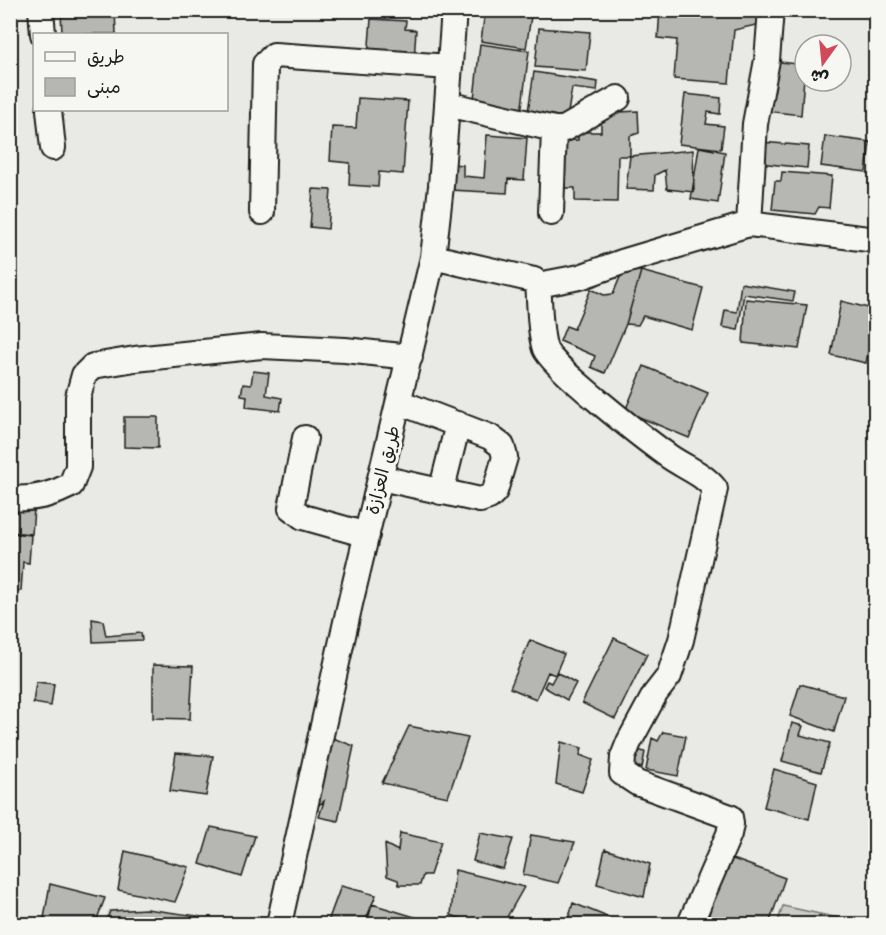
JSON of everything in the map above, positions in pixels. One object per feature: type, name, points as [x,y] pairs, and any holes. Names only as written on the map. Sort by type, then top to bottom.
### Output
[{"type":"street","points":[[41,10],[43,33]]},
{"type":"street","name":"طريق العزازة","points":[[279,924],[433,257],[441,186],[454,10]]},
{"type":"street","points":[[748,224],[755,124],[767,60],[771,10]]},
{"type":"street","points":[[262,212],[266,64],[269,58],[274,55],[450,67]]},
{"type":"street","points":[[447,104],[554,129],[564,129],[618,98]]},
{"type":"street","points":[[49,111],[53,148]]},
{"type":"street","points":[[551,213],[554,129]]},
{"type":"street","points":[[538,285],[580,277],[748,224],[876,240]]},
{"type":"street","points":[[433,257],[534,280],[538,285],[543,339],[548,354],[600,402],[668,456],[708,479],[715,489],[678,649],[669,676],[655,694],[629,742],[623,757],[622,773],[637,783],[729,817],[731,824],[729,834],[690,924]]},
{"type":"street","points":[[10,498],[40,496],[57,492],[70,485],[78,466],[78,397],[84,375],[93,366],[135,359],[262,346],[345,350],[410,357]]},
{"type":"street","points":[[381,478],[480,500],[489,497],[495,491],[506,457],[502,446],[490,437],[399,402]]},
{"type":"street","points":[[441,492],[458,424]]},
{"type":"street","points":[[305,438],[291,508],[303,517],[367,535]]},
{"type":"shaded area","points":[[783,906],[866,924],[777,924]]},
{"type":"building","points":[[61,10],[115,10],[116,33],[62,33]]},
{"type":"building","points":[[359,10],[414,10],[414,16],[359,12]]},
{"type":"building","points":[[502,10],[532,10],[526,48],[481,41],[485,11],[502,13]]},
{"type":"building","points":[[660,10],[756,10],[760,24],[734,30],[729,83],[674,79],[677,40],[658,38]]},
{"type":"building","points":[[371,19],[406,21],[405,29],[416,30],[414,61],[368,58]]},
{"type":"building","points":[[539,28],[590,32],[586,71],[535,67]]},
{"type":"building","points":[[480,44],[529,51],[521,114],[474,99]]},
{"type":"building","points":[[772,61],[793,64],[793,93],[803,93],[801,115],[766,111]]},
{"type":"building","points":[[534,72],[598,82],[597,91],[572,88],[567,118],[551,115],[550,122],[527,118]]},
{"type":"building","points":[[685,94],[721,98],[720,114],[708,112],[706,124],[724,126],[721,149],[679,144]]},
{"type":"building","points":[[358,98],[408,101],[403,174],[379,172],[378,187],[349,185],[350,163],[330,161],[332,127],[356,128]]},
{"type":"building","points":[[638,111],[639,133],[630,136],[630,156],[618,156],[617,202],[575,201],[575,188],[564,188],[564,164],[555,141],[578,140],[578,132],[601,132],[601,113]]},
{"type":"building","points":[[487,135],[527,138],[524,180],[508,179],[507,193],[450,190],[452,164],[463,165],[463,176],[484,178]]},
{"type":"building","points":[[825,136],[870,142],[866,172],[821,166]]},
{"type":"building","points":[[761,142],[809,146],[807,168],[759,163]]},
{"type":"building","points":[[699,147],[725,152],[718,203],[691,199]]},
{"type":"building","points":[[693,150],[694,192],[667,189],[665,170],[655,175],[654,190],[626,189],[630,156]]},
{"type":"building","points":[[782,172],[832,176],[829,208],[819,207],[815,214],[772,210],[775,181],[781,181]]},
{"type":"building","points":[[872,178],[876,178],[876,214],[869,212]]},
{"type":"building","points":[[313,189],[331,190],[328,229],[310,227]]},
{"type":"building","points":[[623,270],[641,271],[626,324],[605,373],[591,367],[595,356],[560,341],[566,326],[574,329],[591,289],[604,295],[613,294]]},
{"type":"building","points":[[641,271],[703,288],[692,330],[643,316],[638,325],[626,324]]},
{"type":"building","points":[[741,283],[795,292],[793,301],[744,294],[738,330],[722,327],[725,310],[737,312]]},
{"type":"building","points":[[746,299],[807,305],[799,349],[743,343]]},
{"type":"building","points":[[841,301],[876,310],[866,363],[831,355]]},
{"type":"building","points":[[644,366],[708,393],[689,438],[625,411]]},
{"type":"building","points":[[253,371],[269,373],[266,395],[282,398],[280,411],[246,407],[247,396],[241,395],[243,384],[251,385]]},
{"type":"building","points":[[124,417],[158,417],[158,448],[124,447]]},
{"type":"building","points":[[10,507],[34,509],[32,534],[10,532]]},
{"type":"building","points":[[10,533],[31,535],[29,563],[23,562],[21,591],[10,590]]},
{"type":"building","points":[[92,619],[103,621],[106,636],[141,633],[142,640],[93,642]]},
{"type":"building","points":[[614,638],[647,654],[615,719],[582,703]]},
{"type":"building","points":[[530,640],[564,654],[555,675],[548,672],[536,699],[510,688]]},
{"type":"building","points":[[153,665],[193,666],[190,719],[153,718]]},
{"type":"building","points":[[557,672],[576,683],[567,700],[544,687],[547,681],[551,683]]},
{"type":"building","points":[[36,682],[54,684],[51,706],[33,703]]},
{"type":"building","points":[[800,684],[844,696],[834,732],[790,716]]},
{"type":"building","points":[[792,723],[803,726],[800,735],[830,743],[821,772],[782,761]]},
{"type":"building","points":[[409,726],[468,738],[448,797],[382,783]]},
{"type":"building","points":[[663,732],[686,736],[678,776],[646,770],[652,738],[658,741]]},
{"type":"building","points":[[327,736],[354,746],[338,821],[319,817],[324,801],[309,813]]},
{"type":"building","points":[[561,742],[582,748],[580,755],[593,760],[582,792],[556,784]]},
{"type":"building","points":[[630,748],[645,752],[642,768],[626,764]]},
{"type":"building","points":[[176,753],[213,756],[206,796],[170,791]]},
{"type":"building","points":[[774,769],[817,782],[809,819],[764,807]]},
{"type":"building","points":[[211,827],[255,836],[242,877],[200,864]]},
{"type":"building","points":[[400,833],[441,842],[430,875],[423,875],[420,885],[399,885],[398,880],[387,876],[385,844],[398,851]]},
{"type":"building","points":[[480,833],[513,839],[503,869],[473,861]]},
{"type":"building","points":[[531,835],[575,842],[558,883],[523,875]]},
{"type":"building","points":[[605,849],[650,864],[644,897],[597,884]]},
{"type":"building","points":[[125,851],[189,867],[175,902],[118,890]]},
{"type":"building","points":[[722,855],[785,878],[769,924],[707,924]]},
{"type":"building","points":[[455,870],[524,887],[503,924],[475,924],[451,915]]},
{"type":"building","points":[[50,884],[105,898],[95,924],[43,924]]},
{"type":"building","points":[[341,886],[376,895],[364,924],[327,924]]},
{"type":"building","points":[[573,903],[610,918],[609,924],[567,924]]},
{"type":"building","points":[[372,904],[431,922],[430,924],[367,924]]},
{"type":"building","points":[[146,909],[198,916],[193,924],[105,924],[110,911]]}]
